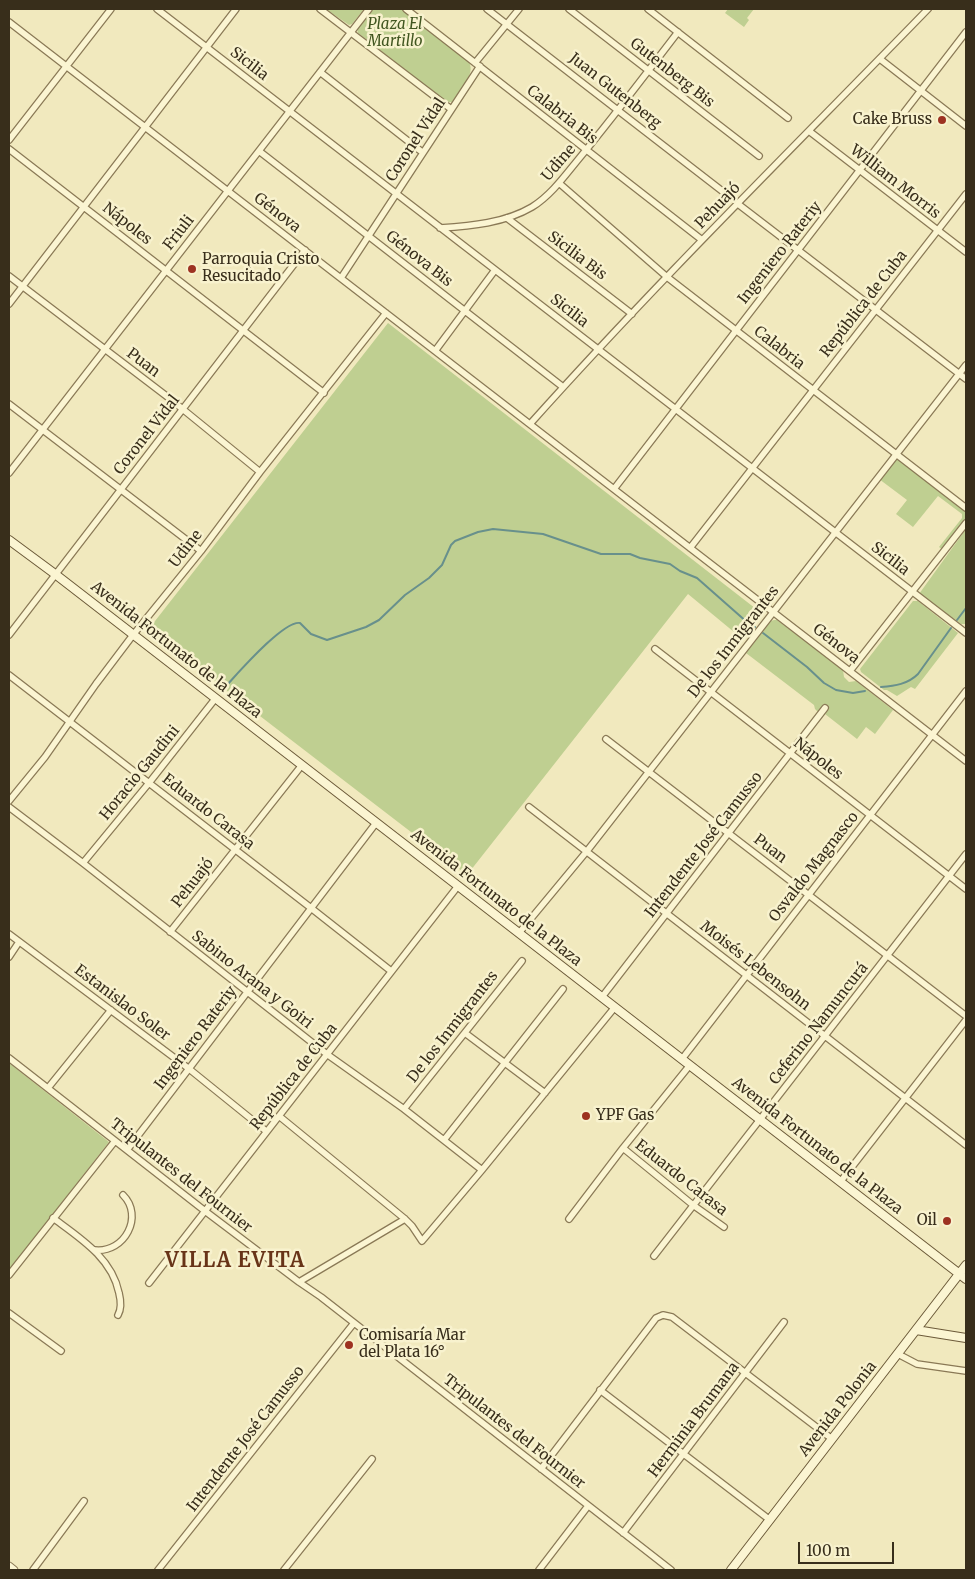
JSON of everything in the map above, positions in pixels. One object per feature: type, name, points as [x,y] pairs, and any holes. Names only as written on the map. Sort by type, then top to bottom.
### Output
[{"type":"main road","name":"Avenida Fortunato de la Plaza","points":[[9,540],[963,1277]]},
{"type":"main road","name":"Avenida Polonia","points":[[731,1570],[916,1330],[963,1277],[966,1266]]},
{"type":"main road","points":[[916,1330],[966,1338]]},
{"type":"street","points":[[9,140],[111,9]]},
{"type":"street","name":"Sicilia","points":[[157,9],[966,633]]},
{"type":"street","points":[[9,304],[236,9]]},
{"type":"street","points":[[320,9],[450,109]]},
{"type":"street","name":"Friuli","points":[[9,472],[369,9]]},
{"type":"street","name":"Calabria Bis","points":[[406,9],[702,240]]},
{"type":"street","name":"Juan Gutenberg","points":[[488,9],[726,194]]},
{"type":"street","name":"Coronel Vidal","points":[[341,278],[478,64],[519,9]]},
{"type":"street","name":"Gutenberg Bis","points":[[569,9],[760,156]]},
{"type":"street","points":[[648,9],[788,118]]},
{"type":"street","name":"Pehuajó","points":[[530,424],[598,349],[702,240],[928,9]]},
{"type":"street","name":"Génova","points":[[9,22],[966,761]]},
{"type":"street","name":"Udine","points":[[440,228],[471,226],[507,218],[533,207],[543,199],[587,150],[678,32]]},
{"type":"street","name":"Ingeniero Rateriy","points":[[614,489],[966,32]]},
{"type":"street","points":[[880,59],[966,126]]},
{"type":"street","points":[[320,72],[422,152]]},
{"type":"street","name":"William Morris","points":[[809,131],[966,252]]},
{"type":"street","name":"Nápoles","points":[[9,149],[324,393]]},
{"type":"street","name":"Génova Bis","points":[[259,151],[563,387]]},
{"type":"street","name":"Calabria","points":[[559,183],[667,277],[966,508]]},
{"type":"street","name":"República de Cuba","points":[[690,548],[966,194]]},
{"type":"street","points":[[738,204],[966,379]]},
{"type":"street","name":"Sicilia Bis","points":[[507,218],[632,314]]},
{"type":"street","name":"Coronel Vidal","points":[[9,635],[305,250]]},
{"type":"street","points":[[435,351],[495,270]]},
{"type":"street","name":"Puan","points":[[9,276],[183,409],[260,472]]},
{"type":"street","name":"Udine","points":[[9,802],[45,757],[133,635],[201,551],[260,472],[386,313]]},
{"type":"street","name":"De los Inmigrantes","points":[[519,933],[649,772],[966,365]]},
{"type":"street","points":[[9,404],[201,551]]},
{"type":"street","points":[[850,671],[966,523]]},
{"type":"street","name":"Nápoles","points":[[655,648],[966,889]]},
{"type":"street","name":"Eduardo Carasa","points":[[9,675],[391,971]]},
{"type":"street","name":"Osvaldo Magnasco","points":[[682,1059],[966,691]]},
{"type":"street","name":"Horacio Gaudini","points":[[83,863],[215,699]]},
{"type":"street","name":"Intendente José Camusso","points":[[602,997],[825,708]]},
{"type":"street","name":"Puan","points":[[606,739],[966,1018]]},
{"type":"street","name":"Pehuajó","points":[[170,932],[302,765]]},
{"type":"street","name":"Sabino Arana y Goiri","points":[[9,807],[328,1055],[404,1109],[482,1170]]},
{"type":"street","name":"Moisés Lebensohn","points":[[529,807],[966,1145]]},
{"type":"street","name":"Ingeniero Rateriy","points":[[127,1150],[376,823]]},
{"type":"street","name":"Ceferino Namuncurá","points":[[654,1256],[966,854]]},
{"type":"street","name":"República de Cuba","points":[[149,1283],[458,886]]},
{"type":"street","name":"Estanislao Soler","points":[[9,934],[188,1068],[266,1131]]},
{"type":"street","points":[[9,957],[19,942]]},
{"type":"street","name":"De los Inmigrantes","points":[[404,1109],[522,961]]},
{"type":"street","points":[[444,1140],[563,989]]},
{"type":"street","points":[[278,1116],[405,1219],[422,1241],[615,1007]]},
{"type":"street","points":[[48,1088],[110,1010]]},
{"type":"street","points":[[841,1181],[966,1018]]},
{"type":"street","points":[[465,1033],[545,1093]]},
{"type":"street","name":"Tripulantes del Fournier","points":[[9,1058],[205,1211],[299,1282],[322,1297],[671,1570]]},
{"type":"street","points":[[568,1219],[690,1065]]},
{"type":"street","points":[[9,1275],[115,1141]]},
{"type":"street","name":"Eduardo Carasa","points":[[623,1148],[693,1205],[724,1227]]},
{"type":"street","points":[[95,1250],[102,1251],[116,1245],[126,1236],[132,1224],[132,1212],[128,1200],[122,1195]]},
{"type":"street","points":[[53,1218],[95,1250],[111,1271],[120,1299],[118,1316]]},
{"type":"street","points":[[299,1282],[405,1219]]},
{"type":"street","points":[[9,1313],[61,1351]]},
{"type":"street","points":[[541,1469],[656,1318],[664,1315],[672,1317],[832,1439]]},
{"type":"street","name":"Herminia Brumana","points":[[623,1533],[784,1322]]},
{"type":"street","name":"Intendente José Camusso","points":[[158,1570],[354,1323]]},
{"type":"street","points":[[898,1354],[917,1364],[966,1371]]},
{"type":"street","points":[[600,1390],[770,1520]]},
{"type":"street","points":[[284,1570],[372,1459]]},
{"type":"street","points":[[33,1570],[84,1501]]},
{"type":"street","points":[[539,1570],[588,1506]]},
{"type":"street","points":[[9,1566],[14,1570]]},
{"type":"green space","points":[[326,9],[364,9],[352,24],[349,25]]},
{"type":"green space","name":"Plaza El Martillo","points":[[372,9],[401,9],[469,62],[471,67],[469,77],[452,102],[447,102],[358,33],[357,28]]},
{"type":"green space","points":[[728,9],[754,9],[747,18],[749,20],[744,27],[725,13]]},
{"type":"green space","points":[[388,323],[760,612],[740,637],[688,594],[467,875],[148,630]]},
{"type":"green space","points":[[895,459],[900,460],[966,512],[966,520],[943,550],[939,547],[962,518],[962,514],[938,496],[913,527],[896,514],[907,500],[879,479]]},
{"type":"green space","points":[[966,529],[966,622],[961,624],[919,594]]},
{"type":"green space","points":[[913,601],[918,601],[958,633],[915,689],[911,687],[897,696],[884,690],[861,672],[860,669]]},
{"type":"green space","points":[[777,620],[843,670],[844,677],[849,682],[856,681],[893,710],[875,734],[866,727],[857,739],[825,714],[829,708],[824,704],[818,712],[814,705],[746,653],[771,621]]},
{"type":"green space","points":[[9,1063],[109,1142],[9,1270]]},
{"type":"waterway","points":[[227,685],[262,648],[293,624],[300,623],[311,634],[327,640],[366,627],[379,620],[405,595],[429,578],[442,565],[451,545],[455,541],[478,532],[493,529],[543,534],[601,554],[630,554],[670,564],[680,571],[697,578],[755,627]]},
{"type":"waterway","points":[[957,620],[966,608]]},
{"type":"waterway","points":[[881,687],[901,684],[918,674],[951,628]]},
{"type":"waterway","points":[[763,633],[807,667],[824,683],[836,690],[853,693],[865,691]]},
{"type":"place","name":"Cake Bruss","points":[[942,120]]},
{"type":"place","name":"Parroquia Cristo Resucitado","points":[[192,269]]},
{"type":"place","name":"YPF Gas","points":[[586,1116]]},
{"type":"place","name":"Oil","points":[[947,1221]]},
{"type":"place","name":"Comisaría Mar del Plata 16°","points":[[349,1345]]},
{"type":"district","name":"VILLA EVITA","points":[[235,1261]]}]
